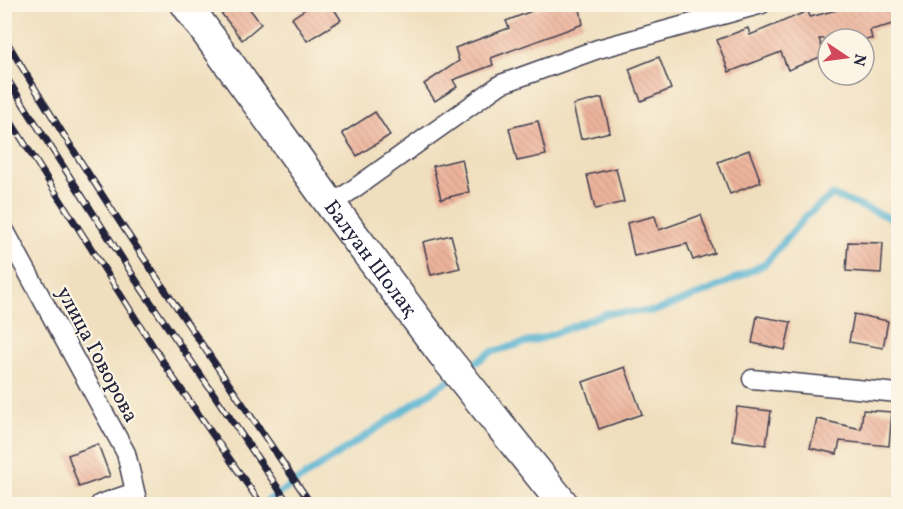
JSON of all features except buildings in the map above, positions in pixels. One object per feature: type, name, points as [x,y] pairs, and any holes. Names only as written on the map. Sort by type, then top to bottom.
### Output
[{"type":"main road","name":"Балуан Шолақ","points":[[186,4],[331,206],[446,358],[563,504]]},
{"type":"street","points":[[331,206],[501,84],[598,49],[762,4]]},
{"type":"street","name":"улица Говорова","points":[[4,229],[126,453],[137,498]]},
{"type":"street","points":[[752,379],[898,393]]},
{"type":"street","points":[[100,504],[137,498]]},
{"type":"waterway","points":[[466,369],[491,352],[543,338],[607,313],[655,311],[713,289],[765,264],[805,217],[832,195],[898,221]]},
{"type":"waterway","points":[[263,504],[454,377]]},
{"type":"railway","points":[[4,37],[115,215],[311,504]]},
{"type":"railway","points":[[4,74],[141,288],[289,504]]},
{"type":"railway","points":[[4,111],[174,379],[261,504]]}]
